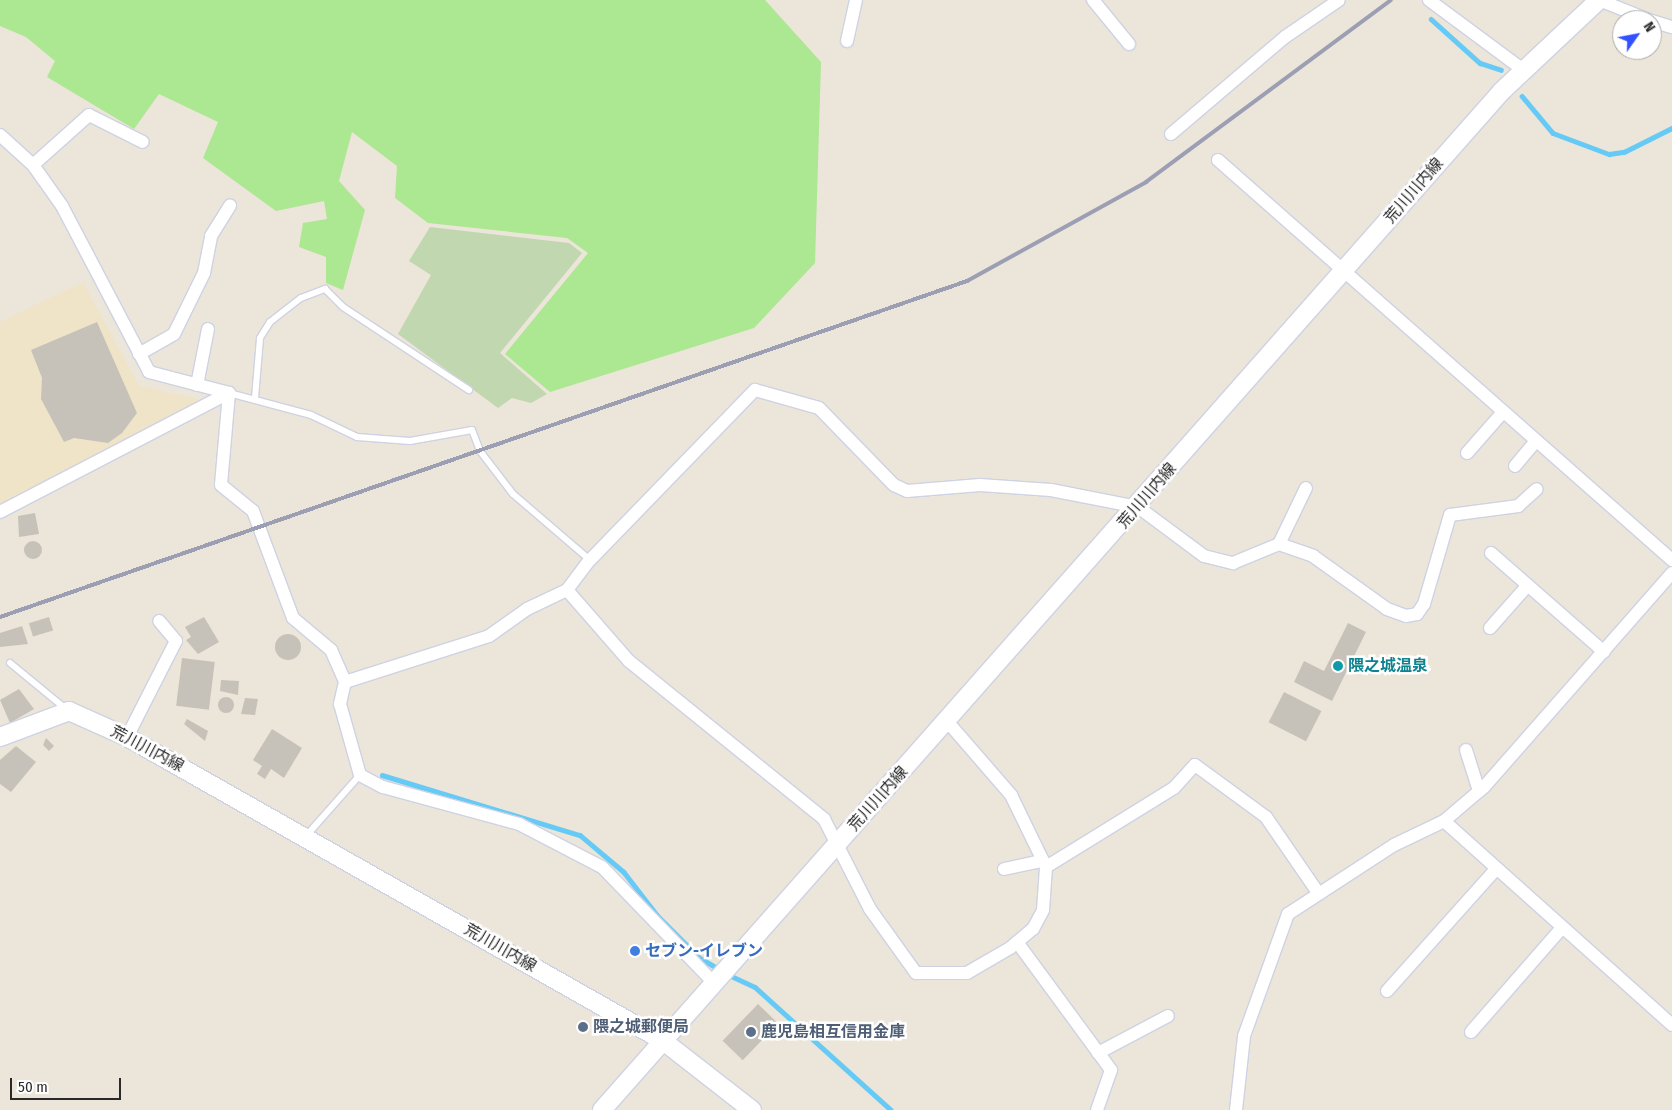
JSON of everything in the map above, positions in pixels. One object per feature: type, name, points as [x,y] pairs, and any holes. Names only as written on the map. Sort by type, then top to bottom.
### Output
[{"type":"main road","name":"荒川川内線","points":[[69,711],[127,737],[662,1040],[1138,506],[1522,69],[1599,0]]},
{"type":"main road","points":[[0,737],[69,711]]},
{"type":"main road","points":[[602,1110],[662,1040],[752,1110]]},
{"type":"street","points":[[847,41],[856,0]]},
{"type":"street","points":[[1093,0],[1129,44]]},
{"type":"street","points":[[1171,134],[1285,37],[1339,0]]},
{"type":"street","points":[[1430,0],[1522,69]]},
{"type":"street","points":[[1599,0],[1625,10]]},
{"type":"street","points":[[34,164],[89,115],[143,142]]},
{"type":"street","points":[[0,135],[34,164],[62,206],[149,372],[229,394]]},
{"type":"street","points":[[1218,160],[1672,560]]},
{"type":"street","points":[[139,354],[174,334],[204,273],[211,236],[230,205]]},
{"type":"street","points":[[197,385],[208,330]]},
{"type":"street","points":[[345,682],[489,636],[527,609],[567,590],[590,560],[755,390],[819,408],[894,485],[907,491],[980,485],[1052,490],[1138,506],[1204,556],[1233,562],[1279,544],[1313,556],[1387,609],[1406,616],[1417,614],[1424,604],[1450,515],[1496,512],[1518,506],[1537,489]]},
{"type":"street","points":[[0,512],[229,394]]},
{"type":"street","points":[[229,394],[221,485],[253,511],[293,618],[331,650],[345,682],[340,704],[360,775],[383,787],[519,824],[602,867],[719,976]]},
{"type":"street","points":[[1467,453],[1503,412]]},
{"type":"street","points":[[1515,466],[1536,441]]},
{"type":"street","points":[[1279,544],[1306,488]]},
{"type":"street","points":[[1491,553],[1604,652]]},
{"type":"street","points":[[1236,1110],[1244,1036],[1272,951],[1288,914],[1394,845],[1444,821],[1479,792],[1672,573]]},
{"type":"street","points":[[1490,628],[1528,585]]},
{"type":"street","points":[[567,590],[629,661],[824,819],[839,843],[870,908],[916,973],[967,972],[1017,942],[1033,929],[1043,910],[1044,864],[1011,795],[947,721]]},
{"type":"street","points":[[127,737],[176,641],[159,621]]},
{"type":"street","points":[[1466,750],[1479,792]]},
{"type":"street","points":[[1004,869],[1044,864],[1174,788],[1195,766],[1266,816],[1319,894]]},
{"type":"street","points":[[1444,821],[1561,929],[1672,1025]]},
{"type":"street","points":[[1387,991],[1496,869]]},
{"type":"street","points":[[1471,1032],[1561,929]]},
{"type":"street","points":[[1017,942],[1110,1070],[1097,1110]]},
{"type":"street","points":[[1098,1053],[1168,1016]]},
{"type":"lane","points":[[255,398],[260,338],[270,322],[300,298],[325,289],[343,306],[469,390]]},
{"type":"lane","points":[[229,394],[255,398],[312,415],[357,437],[410,441],[472,430],[480,451],[513,494],[590,560]]},
{"type":"lane","points":[[10,664],[69,711]]},
{"type":"lane","points":[[304,837],[360,775]]},
{"type":"shaded area","points":[[83,282],[139,386],[197,399],[196,406],[0,506],[0,322]]},
{"type":"green space","points":[[0,0],[765,0],[821,62],[815,263],[754,328],[550,392],[505,354],[588,253],[567,238],[428,223],[395,198],[397,166],[352,132],[339,181],[365,210],[343,290],[326,283],[326,257],[299,247],[303,223],[327,219],[324,201],[276,211],[203,158],[218,122],[159,94],[134,129],[47,77],[55,61],[26,37],[0,26]]},
{"type":"green space","points":[[430,227],[569,243],[582,253],[500,353],[547,394],[531,403],[512,398],[498,408],[398,334],[431,275],[409,261]]},
{"type":"building","points":[[97,322],[137,413],[122,433],[108,443],[74,438],[64,442],[41,399],[42,378],[31,350]]},
{"type":"building","points":[[35,513],[39,534],[19,537],[18,516]]},
{"type":"building","points":[[33,541],[39,544],[42,550],[39,556],[33,559],[27,556],[24,550],[27,544]]},
{"type":"building","points":[[49,617],[53,630],[33,637],[29,623]]},
{"type":"building","points":[[204,617],[219,642],[198,654],[186,640],[191,637],[185,627]]},
{"type":"building","name":"隈之城温泉","points":[[1348,623],[1366,632],[1332,701],[1294,682],[1304,661],[1324,671]]},
{"type":"building","points":[[22,626],[28,644],[0,647],[0,633]]},
{"type":"building","points":[[288,634],[297,638],[301,647],[297,656],[288,660],[279,656],[275,647],[279,638]]},
{"type":"building","points":[[182,658],[215,662],[209,710],[176,706]]},
{"type":"building","points":[[221,680],[239,681],[238,695],[220,691]]},
{"type":"building","points":[[19,689],[34,709],[10,723],[0,700]]},
{"type":"building","points":[[1284,692],[1321,711],[1306,741],[1269,722]]},
{"type":"building","points":[[226,697],[232,699],[234,705],[232,711],[226,713],[220,711],[218,705],[220,699]]},
{"type":"building","points":[[245,698],[258,699],[255,715],[241,714]]},
{"type":"building","points":[[187,719],[208,731],[205,741],[184,724]]},
{"type":"building","points":[[272,729],[302,748],[284,778],[271,769],[265,779],[257,774],[262,766],[253,760]]},
{"type":"building","points":[[46,738],[54,746],[49,751],[43,745]]},
{"type":"building","points":[[16,746],[36,762],[11,792],[0,784],[0,760]]},
{"type":"building","name":"鹿児島相互信用金庫","points":[[758,1004],[778,1023],[743,1060],[723,1041]]},
{"type":"waterway","points":[[1431,19],[1480,63],[1501,70]]},
{"type":"waterway","points":[[1522,96],[1553,133],[1609,154],[1624,152],[1672,128]]},
{"type":"waterway","points":[[382,775],[580,835],[624,872],[657,915],[700,958],[721,970]]},
{"type":"waterway","points":[[727,974],[755,987],[891,1110]]},
{"type":"railway","points":[[0,617],[967,281],[1146,182],[1391,0]]},
{"type":"place","name":"隈之城温泉","points":[[1338,666]]},
{"type":"place","name":"セブン-イレブン","points":[[635,951]]},
{"type":"place","name":"隈之城郵便局","points":[[583,1027]]},
{"type":"place","name":"鹿児島相互信用金庫","points":[[751,1032]]}]
